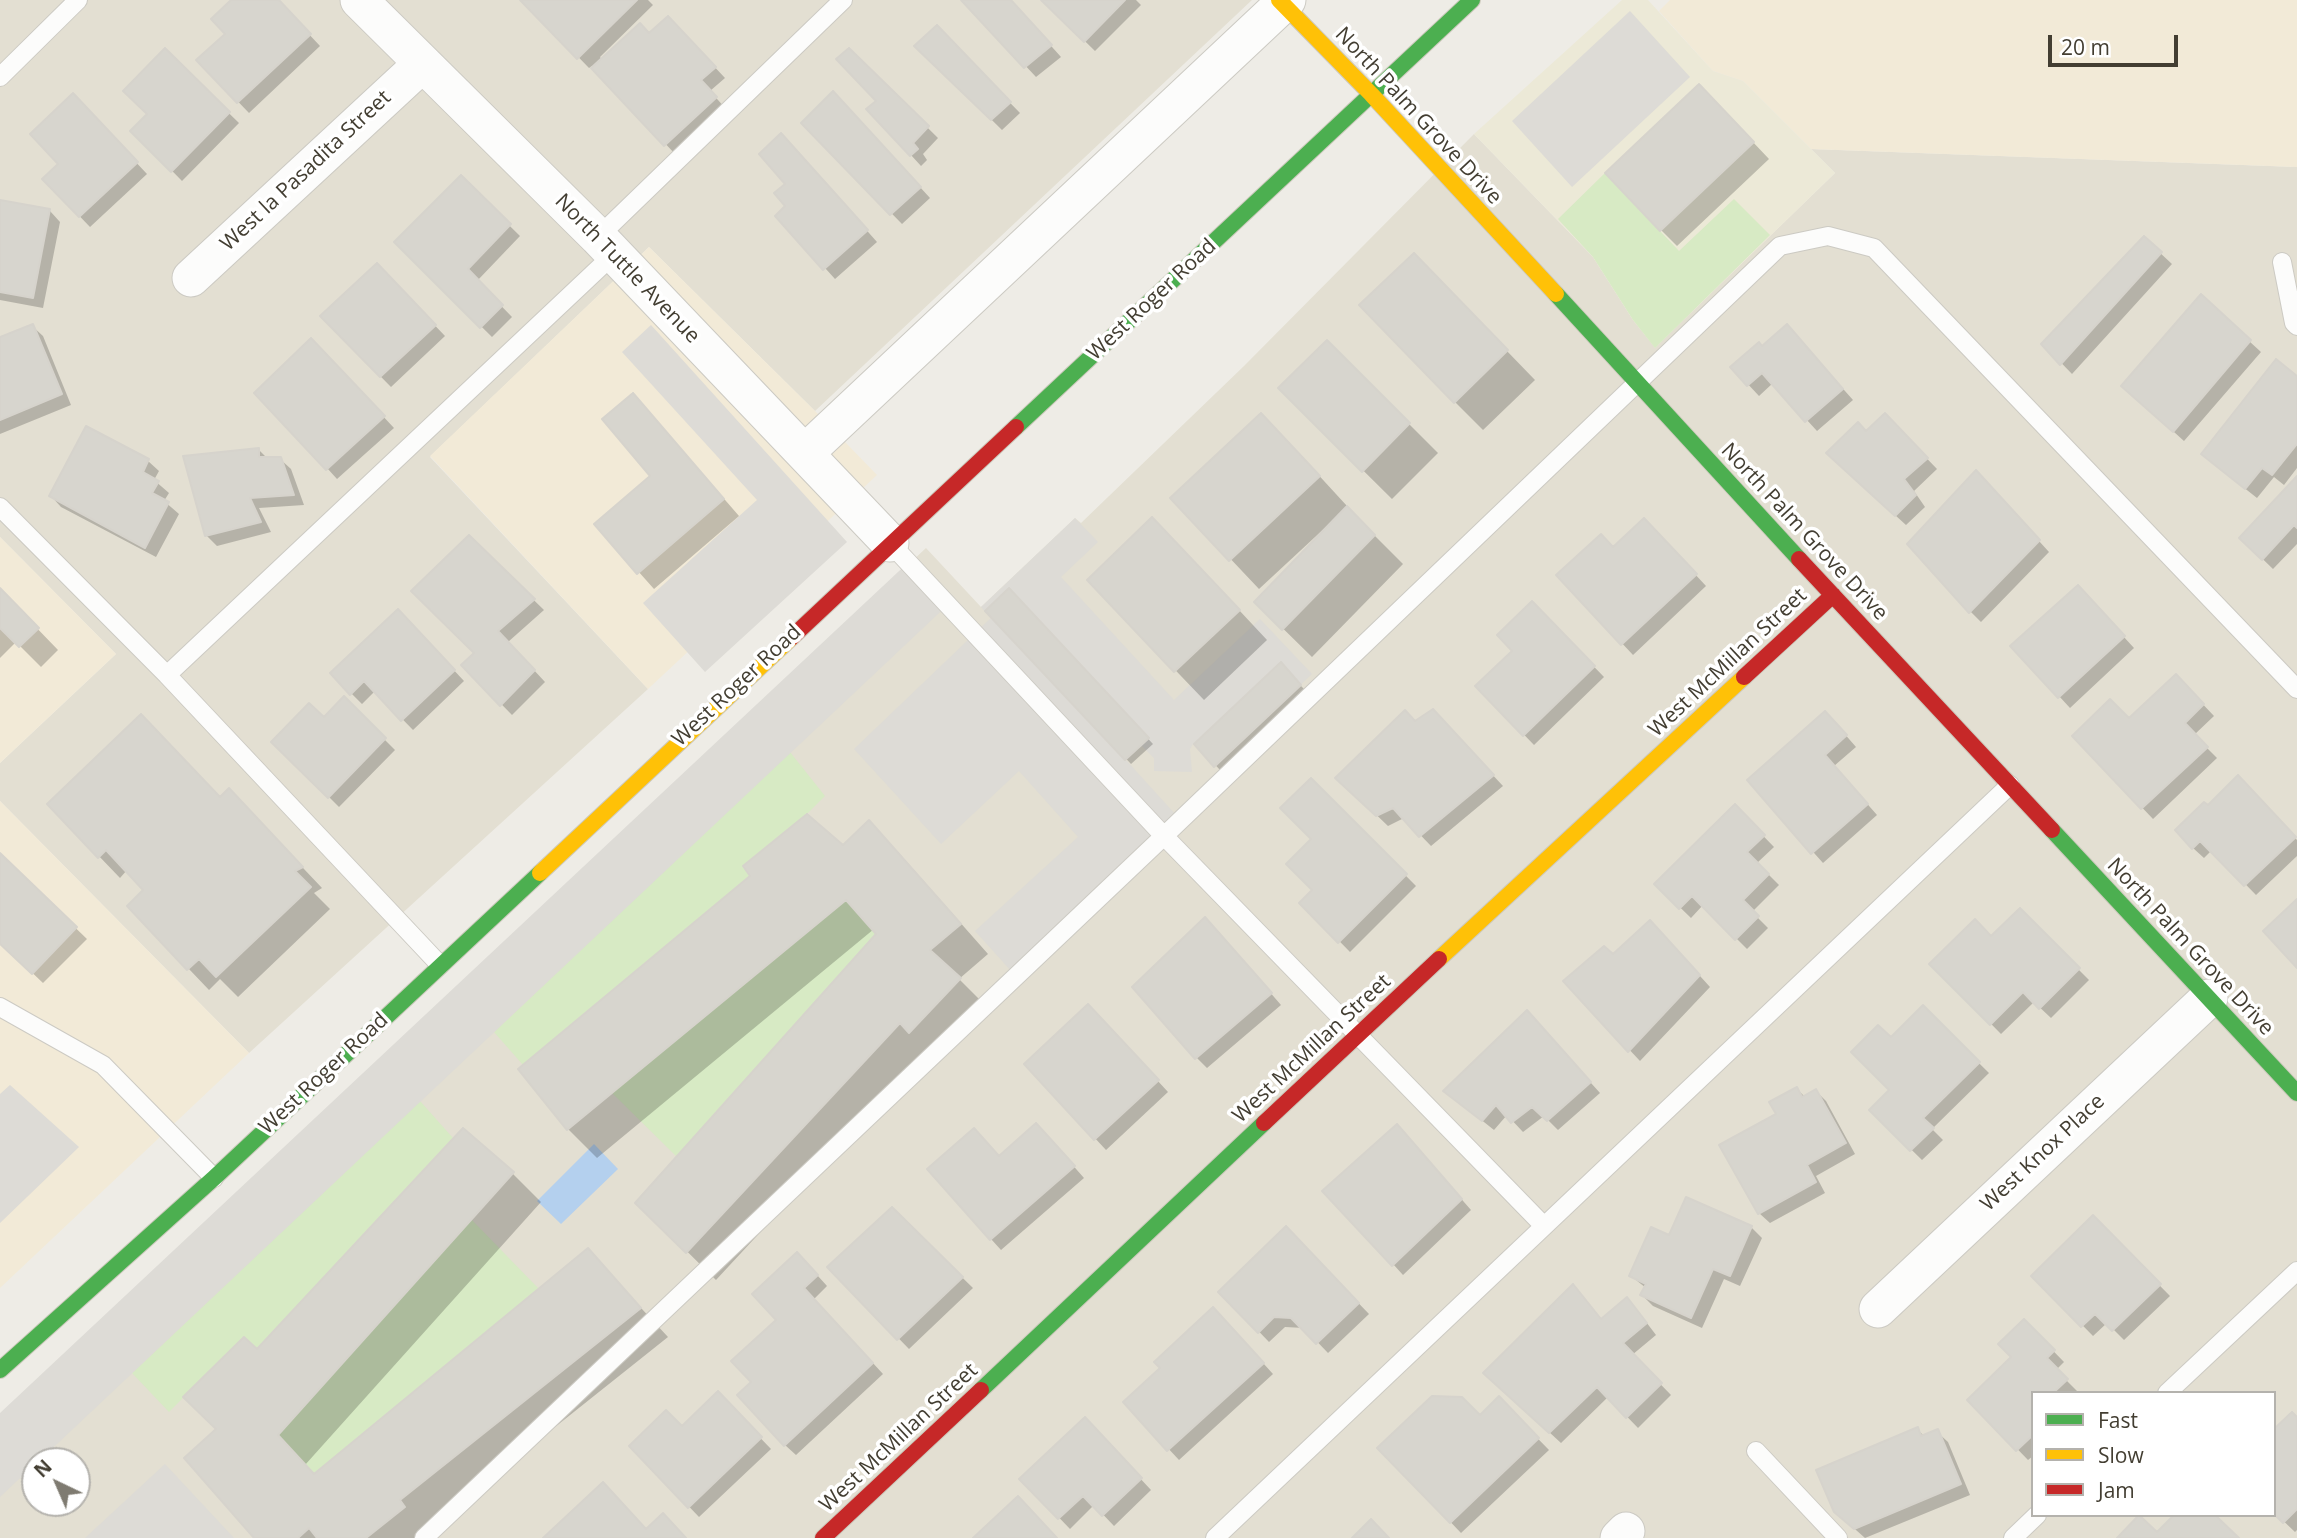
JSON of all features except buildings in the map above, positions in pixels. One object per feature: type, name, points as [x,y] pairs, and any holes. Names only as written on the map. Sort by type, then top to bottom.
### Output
[{"type":"street","name":"North Tuttle Avenue","points":[[359,0],[606,245],[890,543]]},
{"type":"street","name":"West Roger Road","points":[[0,1370],[214,1178],[1472,0]]},
{"type":"street","name":"North Palm Grove Drive","points":[[1283,1],[2297,1093]]},
{"type":"street","points":[[805,453],[1283,1]]},
{"type":"street","name":"West la Pasadita Street","points":[[191,278],[422,64]]},
{"type":"street","name":"West McMillan Street","points":[[823,1538],[1357,1035],[1833,595]]},
{"type":"street","name":"West Knox Place","points":[[1878,1309],[2209,998]]},
{"type":"lane","points":[[0,76],[78,0]]},
{"type":"lane","points":[[167,675],[606,245],[834,3]]},
{"type":"lane","points":[[424,1538],[1164,836],[1780,246],[1828,236],[1874,248],[2297,689]]},
{"type":"lane","points":[[2281,262],[2294,323],[2297,326]]},
{"type":"lane","points":[[0,507],[167,675],[440,965]]},
{"type":"lane","points":[[890,543],[1164,836],[1544,1226]]},
{"type":"lane","points":[[1215,1538],[2010,785]]},
{"type":"lane","points":[[0,1007],[103,1065],[214,1178]]},
{"type":"lane","points":[[2170,1391],[2297,1271]]},
{"type":"lane","points":[[1756,1451],[1838,1538]]},
{"type":"lane","points":[[2013,1538],[2035,1517]]},
{"type":"shaded area","points":[[0,0],[1252,0],[815,411],[649,247],[430,457],[648,689],[249,1053],[0,801],[0,763],[116,654],[0,537]]},
{"type":"shaded area","points":[[1622,0],[1648,0],[1713,71],[1743,81],[1835,173],[1655,348],[1633,320],[1593,257],[1474,134]]},
{"type":"shaded area","points":[[1670,0],[2297,0],[2297,167],[1811,149],[1743,81],[1713,71],[1659,11]]},
{"type":"shaded area","points":[[1630,11],[1690,77],[1572,187],[1512,121]]},
{"type":"shaded area","points":[[1474,134],[1593,257],[1633,320],[1655,347],[1835,173],[1811,149],[2297,167],[2297,1538],[0,1538],[0,1419],[926,548],[981,607],[1075,518],[1081,523],[1244,366]]},
{"type":"shaded area","points":[[649,247],[877,475],[648,689],[430,456]]},
{"type":"shaded area","points":[[651,325],[847,542],[705,672],[643,603],[757,500],[622,352]]},
{"type":"shaded area","points":[[1075,518],[1098,542],[1061,577],[1174,700],[1260,619],[1312,674],[1214,767],[1193,744],[1190,749],[1192,772],[1154,771],[1154,758],[1141,745],[1126,760],[1176,815],[1012,972],[975,931],[1078,837],[1019,771],[941,844],[854,749],[991,618],[981,607]]},
{"type":"shaded area","points":[[0,537],[116,654],[0,763]]},
{"type":"shaded area","points":[[914,557],[955,598],[54,1447],[21,1447],[21,1477],[0,1497],[0,1413]]},
{"type":"shaded area","points":[[0,801],[249,1053],[0,1288]]},
{"type":"shaded area","points":[[10,1085],[79,1147],[0,1223],[0,1094]]},
{"type":"shaded area","points":[[165,1464],[234,1538],[85,1538]]},
{"type":"green space","points":[[1605,173],[1679,251],[1734,199],[1770,235],[1655,348],[1633,320],[1593,257],[1558,219]]},
{"type":"green space","points":[[790,752],[825,796],[743,866],[750,876],[523,1065],[494,1032]]},
{"type":"green space","points":[[846,900],[876,934],[677,1157],[612,1093]]},
{"type":"green space","points":[[420,1101],[453,1138],[257,1349],[244,1337],[169,1412],[132,1373]]},
{"type":"green space","points":[[471,1219],[539,1289],[314,1474],[278,1435]]},
{"type":"water","points":[[594,1144],[618,1169],[561,1224],[537,1201]]},
{"type":"traffic: fast","points":[[1016,427],[1472,0]]},
{"type":"traffic: fast","points":[[1556,294],[1799,559]]},
{"type":"traffic: fast","points":[[2052,830],[2297,1093]]},
{"type":"traffic: fast","points":[[0,1370],[214,1178],[540,873]]},
{"type":"traffic: fast","points":[[981,1390],[1264,1123]]},
{"type":"traffic: slow","points":[[1279,0],[1371,94],[1556,294]]},
{"type":"traffic: slow","points":[[540,873],[791,638]]},
{"type":"traffic: slow","points":[[1439,959],[1744,677]]},
{"type":"traffic: jam","points":[[791,638],[1016,427]]},
{"type":"traffic: jam","points":[[1799,559],[2052,830]]},
{"type":"traffic: jam","points":[[1744,677],[1833,595]]},
{"type":"traffic: jam","points":[[1264,1123],[1439,959]]},
{"type":"traffic: jam","points":[[823,1538],[981,1390]]}]
